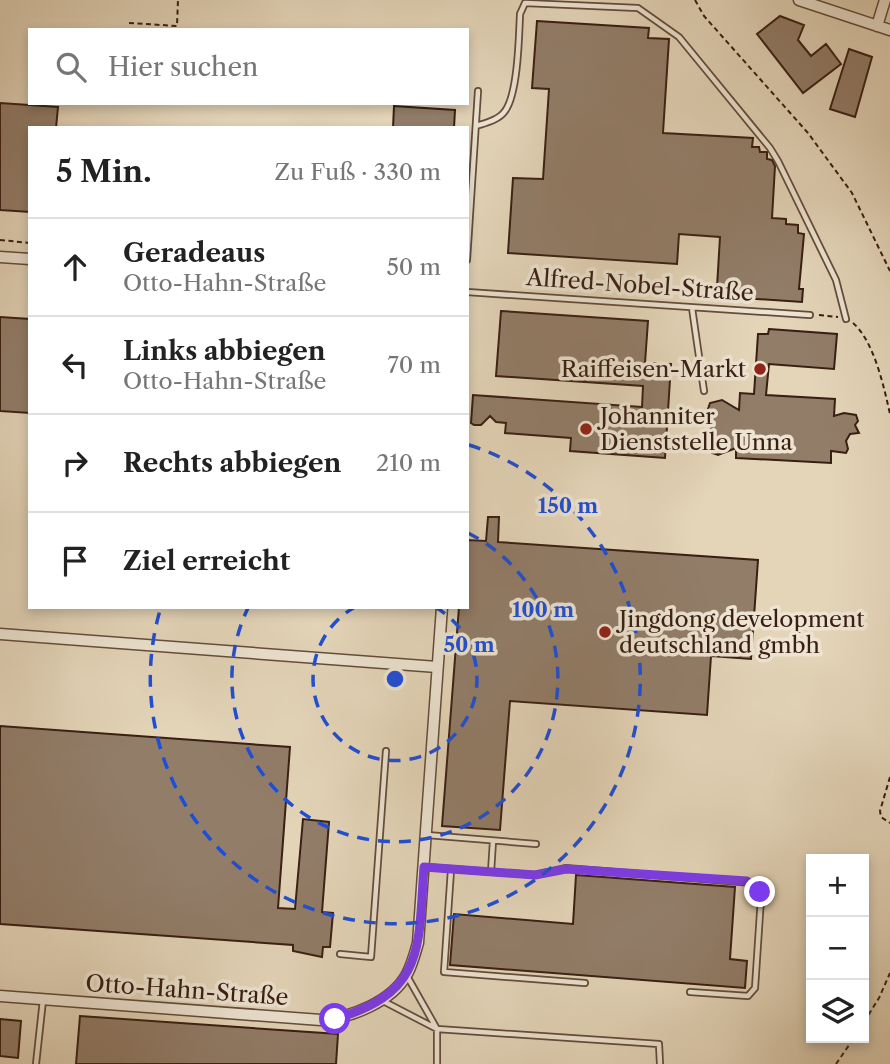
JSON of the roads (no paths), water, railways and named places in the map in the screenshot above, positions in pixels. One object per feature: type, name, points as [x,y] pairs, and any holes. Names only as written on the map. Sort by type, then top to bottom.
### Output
[{"type":"street","points":[[799,0],[890,30]]},
{"type":"street","points":[[877,26],[885,0]]},
{"type":"street","points":[[0,257],[28,259]]},
{"type":"street","name":"Otto-Hahn-Straße","points":[[0,996],[321,1020],[352,1014],[381,1000],[407,975],[418,943],[442,609]]},
{"type":"street","points":[[0,634],[437,667]]},
{"type":"lane","points":[[476,126],[499,117],[506,111],[513,86],[520,14],[525,3],[638,8],[679,37],[770,148],[836,280],[846,319]]},
{"type":"lane","points":[[469,230],[478,91]]},
{"type":"lane","name":"Alfred-Nobel-Straße","points":[[469,292],[810,315]]},
{"type":"lane","points":[[692,309],[704,391]]},
{"type":"lane","points":[[340,954],[372,957],[386,751]]},
{"type":"lane","points":[[426,835],[536,844]]},
{"type":"lane","points":[[491,872],[493,841]]},
{"type":"lane","points":[[424,867],[535,875],[566,869],[752,883],[760,892],[761,912],[755,988],[748,996],[690,992]]},
{"type":"lane","points":[[451,870],[444,972],[584,983]]},
{"type":"lane","points":[[407,975],[437,1029],[437,1064]]},
{"type":"lane","points":[[36,1064],[43,999]]},
{"type":"lane","points":[[381,1000],[437,1029],[659,1044],[660,1064]]},
{"type":"place","name":"Raiffeisen-Markt","points":[[760,369]]},
{"type":"place","name":"Johanniter Dienststelle Unna","points":[[586,429]]},
{"type":"place","name":"Jingdong development deutschland gmbh","points":[[605,632]]}]
